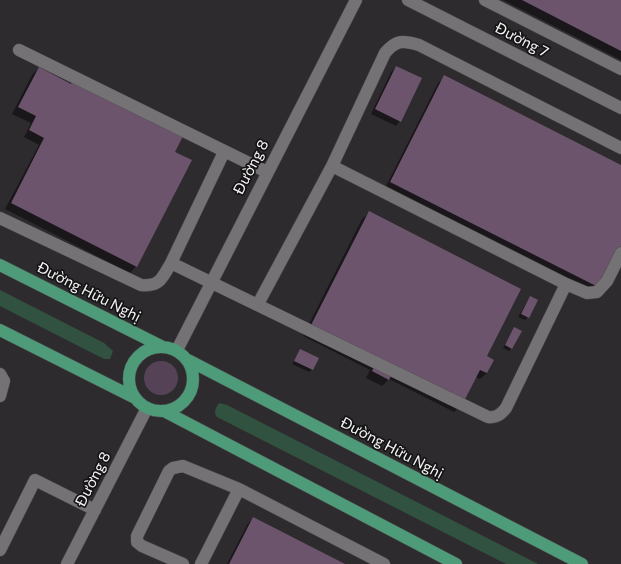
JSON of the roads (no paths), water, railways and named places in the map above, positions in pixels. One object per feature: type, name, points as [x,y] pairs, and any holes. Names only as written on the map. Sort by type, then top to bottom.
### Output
[{"type":"main road","name":"Đường Hữu Nghị","points":[[0,265],[163,347]]},
{"type":"main road","points":[[0,330],[135,398],[147,408],[164,411],[456,564]]},
{"type":"main road","points":[[135,398],[129,385],[130,370],[142,353],[155,347],[177,350],[188,360],[193,372],[193,386],[191,393],[183,404],[171,410],[164,411]]},
{"type":"main road","name":"Đường Hữu Nghị","points":[[188,360],[582,564]]},
{"type":"street","name":"Đường 8","points":[[177,350],[210,282],[356,0]]},
{"type":"street","name":"Đường 7","points":[[408,0],[621,108]]},
{"type":"street","points":[[485,0],[621,69]]},
{"type":"street","points":[[258,304],[332,166],[386,54],[392,45],[398,42],[419,45],[621,148]]},
{"type":"street","points":[[20,50],[267,172]]},
{"type":"street","points":[[0,218],[141,285],[150,286],[157,283],[170,262],[224,152]]},
{"type":"street","points":[[332,166],[566,284],[587,293],[597,292],[607,281],[621,253]]},
{"type":"street","points":[[170,262],[488,417],[493,418],[499,416],[506,408],[566,284]]},
{"type":"street","points":[[0,374],[4,381],[0,396]]},
{"type":"street","name":"Đường 8","points":[[67,564],[147,408]]},
{"type":"street","points":[[183,564],[137,542],[138,531],[169,471],[173,468],[183,466],[239,489],[384,564]]},
{"type":"street","points":[[0,550],[35,480],[95,510]]},
{"type":"street","points":[[201,564],[239,489]]}]
